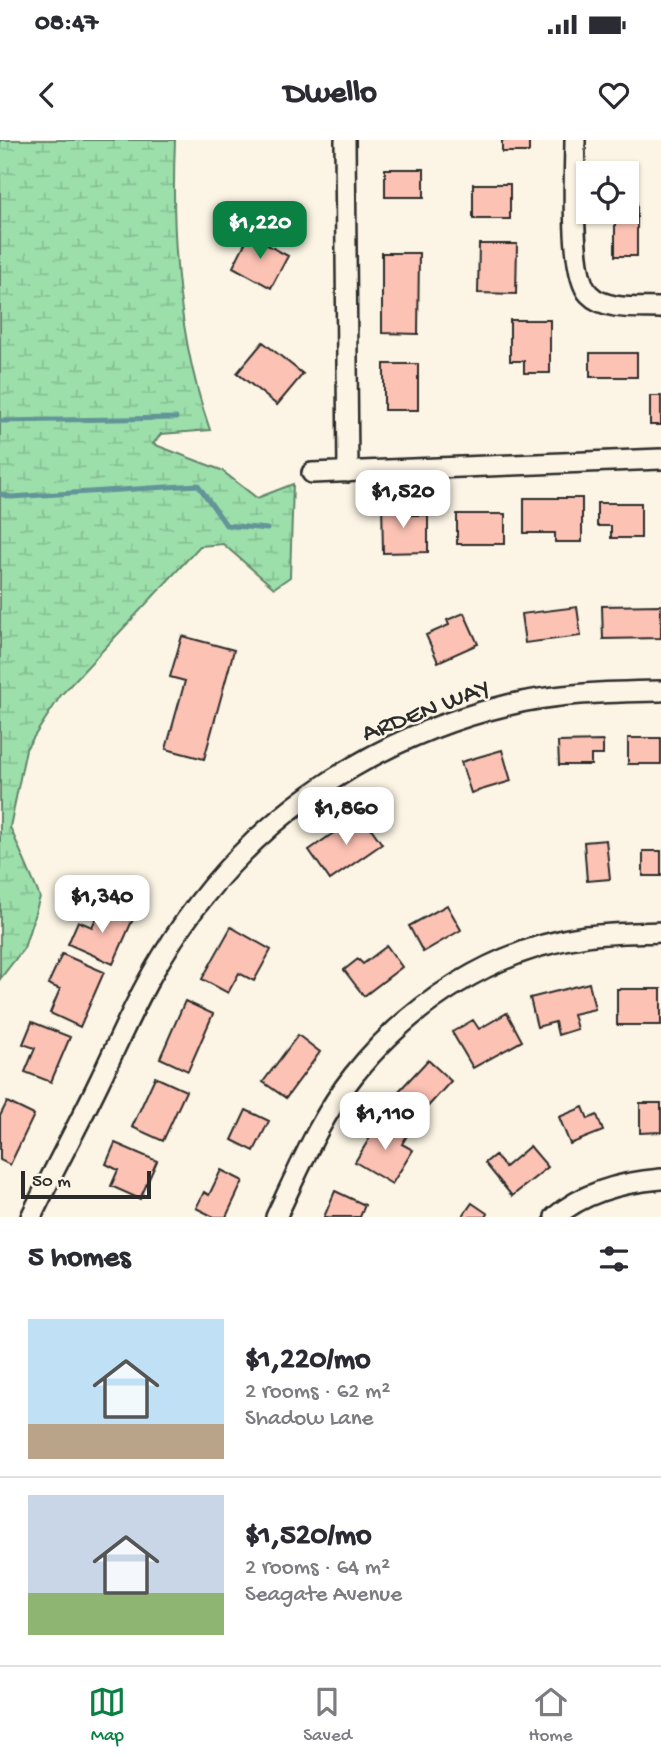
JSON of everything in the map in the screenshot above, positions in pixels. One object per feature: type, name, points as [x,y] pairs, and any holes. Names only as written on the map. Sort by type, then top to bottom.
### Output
[{"type":"street","points":[[345,140],[348,472]]},
{"type":"street","points":[[575,140],[577,260],[579,275],[589,295],[613,306],[661,308]]},
{"type":"street","points":[[312,473],[661,459]]},
{"type":"street","name":"ARDEN WAY","points":[[31,1217],[136,1001],[163,955],[190,915],[264,831],[342,772],[390,744],[453,721],[509,704],[561,696],[661,691]]},
{"type":"street","points":[[276,1217],[321,1127],[352,1078],[389,1035],[413,1014],[492,964],[526,951],[587,936],[661,932]]},
{"type":"street","points":[[555,1217],[613,1186],[661,1180]]},
{"type":"green space","points":[[0,140],[175,140],[174,213],[179,287],[190,360],[210,430],[161,434],[153,444],[221,470],[257,498],[293,484],[290,577],[274,588],[223,544],[200,546],[61,695],[26,749],[10,827],[40,897],[24,948],[0,979]]},
{"type":"building","points":[[502,140],[529,140],[529,152],[502,152]]},
{"type":"building","points":[[385,169],[424,169],[424,197],[385,197]]},
{"type":"building","points":[[473,184],[510,184],[510,219],[473,219]]},
{"type":"building","points":[[615,224],[637,224],[637,256],[615,256]]},
{"type":"building","points":[[249,235],[288,256],[271,288],[233,267]]},
{"type":"building","points":[[479,244],[517,244],[516,294],[478,293]]},
{"type":"building","points":[[382,253],[419,253],[418,334],[382,333]]},
{"type":"building","points":[[510,320],[550,320],[550,373],[524,373],[524,361],[510,361]]},
{"type":"building","points":[[263,342],[303,374],[277,405],[237,373]]},
{"type":"building","points":[[590,353],[637,353],[637,377],[590,377]]},
{"type":"building","points":[[384,364],[418,364],[418,410],[384,410]]},
{"type":"building","points":[[650,396],[661,396],[661,425],[650,425]]},
{"type":"building","points":[[524,498],[582,498],[582,542],[555,542],[555,533],[524,533]]},
{"type":"building","points":[[382,501],[404,501],[404,515],[428,515],[428,552],[383,553]]},
{"type":"building","points":[[597,503],[641,503],[641,538],[611,538],[611,526],[597,526]]},
{"type":"building","points":[[457,514],[505,514],[505,544],[457,544]]},
{"type":"building","points":[[661,605],[661,638],[603,639],[602,606]]},
{"type":"building","points":[[577,607],[581,636],[525,643],[521,614]]},
{"type":"building","points":[[464,613],[478,644],[438,662],[426,635],[449,625],[447,620]]},
{"type":"building","points":[[182,636],[234,650],[204,759],[166,749],[185,681],[170,677]]},
{"type":"building","points":[[628,738],[661,738],[661,764],[628,764]]},
{"type":"building","points":[[603,741],[603,755],[591,755],[591,765],[559,765],[558,742]]},
{"type":"building","points":[[502,750],[511,781],[471,793],[461,762]]},
{"type":"building","points":[[361,814],[382,844],[330,880],[309,850]]},
{"type":"building","points":[[606,840],[610,879],[587,881],[584,842]]},
{"type":"building","points":[[643,851],[661,851],[661,876],[643,876]]},
{"type":"building","points":[[102,905],[133,919],[113,964],[68,944],[78,921],[92,927]]},
{"type":"building","points":[[447,905],[461,930],[423,952],[409,926]]},
{"type":"building","points":[[231,927],[271,950],[254,981],[239,973],[228,993],[202,979]]},
{"type":"building","points":[[387,946],[402,967],[364,996],[344,970],[358,959],[363,964]]},
{"type":"building","points":[[62,954],[104,972],[80,1027],[50,1013],[60,989],[48,984]]},
{"type":"building","points":[[589,983],[595,1009],[573,1014],[577,1029],[558,1035],[555,1022],[537,1027],[530,998]]},
{"type":"building","points":[[617,989],[661,989],[661,1025],[617,1025]]},
{"type":"building","points":[[185,1001],[213,1014],[188,1071],[160,1058]]},
{"type":"building","points":[[507,1013],[522,1041],[473,1068],[452,1032],[473,1020],[479,1029]]},
{"type":"building","points":[[32,1022],[70,1037],[51,1082],[25,1072],[35,1048],[23,1044]]},
{"type":"building","points":[[298,1035],[320,1052],[286,1098],[263,1082]]},
{"type":"building","points":[[428,1060],[451,1081],[422,1113],[398,1092]]},
{"type":"building","points":[[155,1077],[186,1091],[163,1141],[132,1127]]},
{"type":"building","points":[[7,1102],[34,1115],[10,1165],[0,1160],[0,1116]]},
{"type":"building","points":[[640,1103],[661,1103],[661,1132],[640,1133]]},
{"type":"building","points":[[583,1107],[588,1119],[597,1115],[603,1131],[570,1144],[559,1117]]},
{"type":"building","points":[[246,1110],[269,1121],[254,1151],[232,1140]]},
{"type":"building","points":[[382,1118],[408,1134],[402,1144],[413,1150],[392,1184],[355,1162]]},
{"type":"building","points":[[115,1143],[157,1161],[140,1199],[111,1186],[118,1170],[106,1164]]},
{"type":"building","points":[[530,1146],[548,1167],[512,1196],[485,1163],[495,1155],[505,1167]]},
{"type":"building","points":[[221,1170],[243,1181],[226,1217],[214,1217],[196,1208],[204,1192],[209,1195]]},
{"type":"building","points":[[335,1191],[365,1205],[360,1217],[324,1217]]},
{"type":"building","points":[[472,1203],[488,1214],[486,1217],[462,1217]]},
{"type":"waterway","points":[[0,421],[176,418]]},
{"type":"waterway","points":[[0,494],[11,497],[198,485],[226,525],[267,529]]}]
